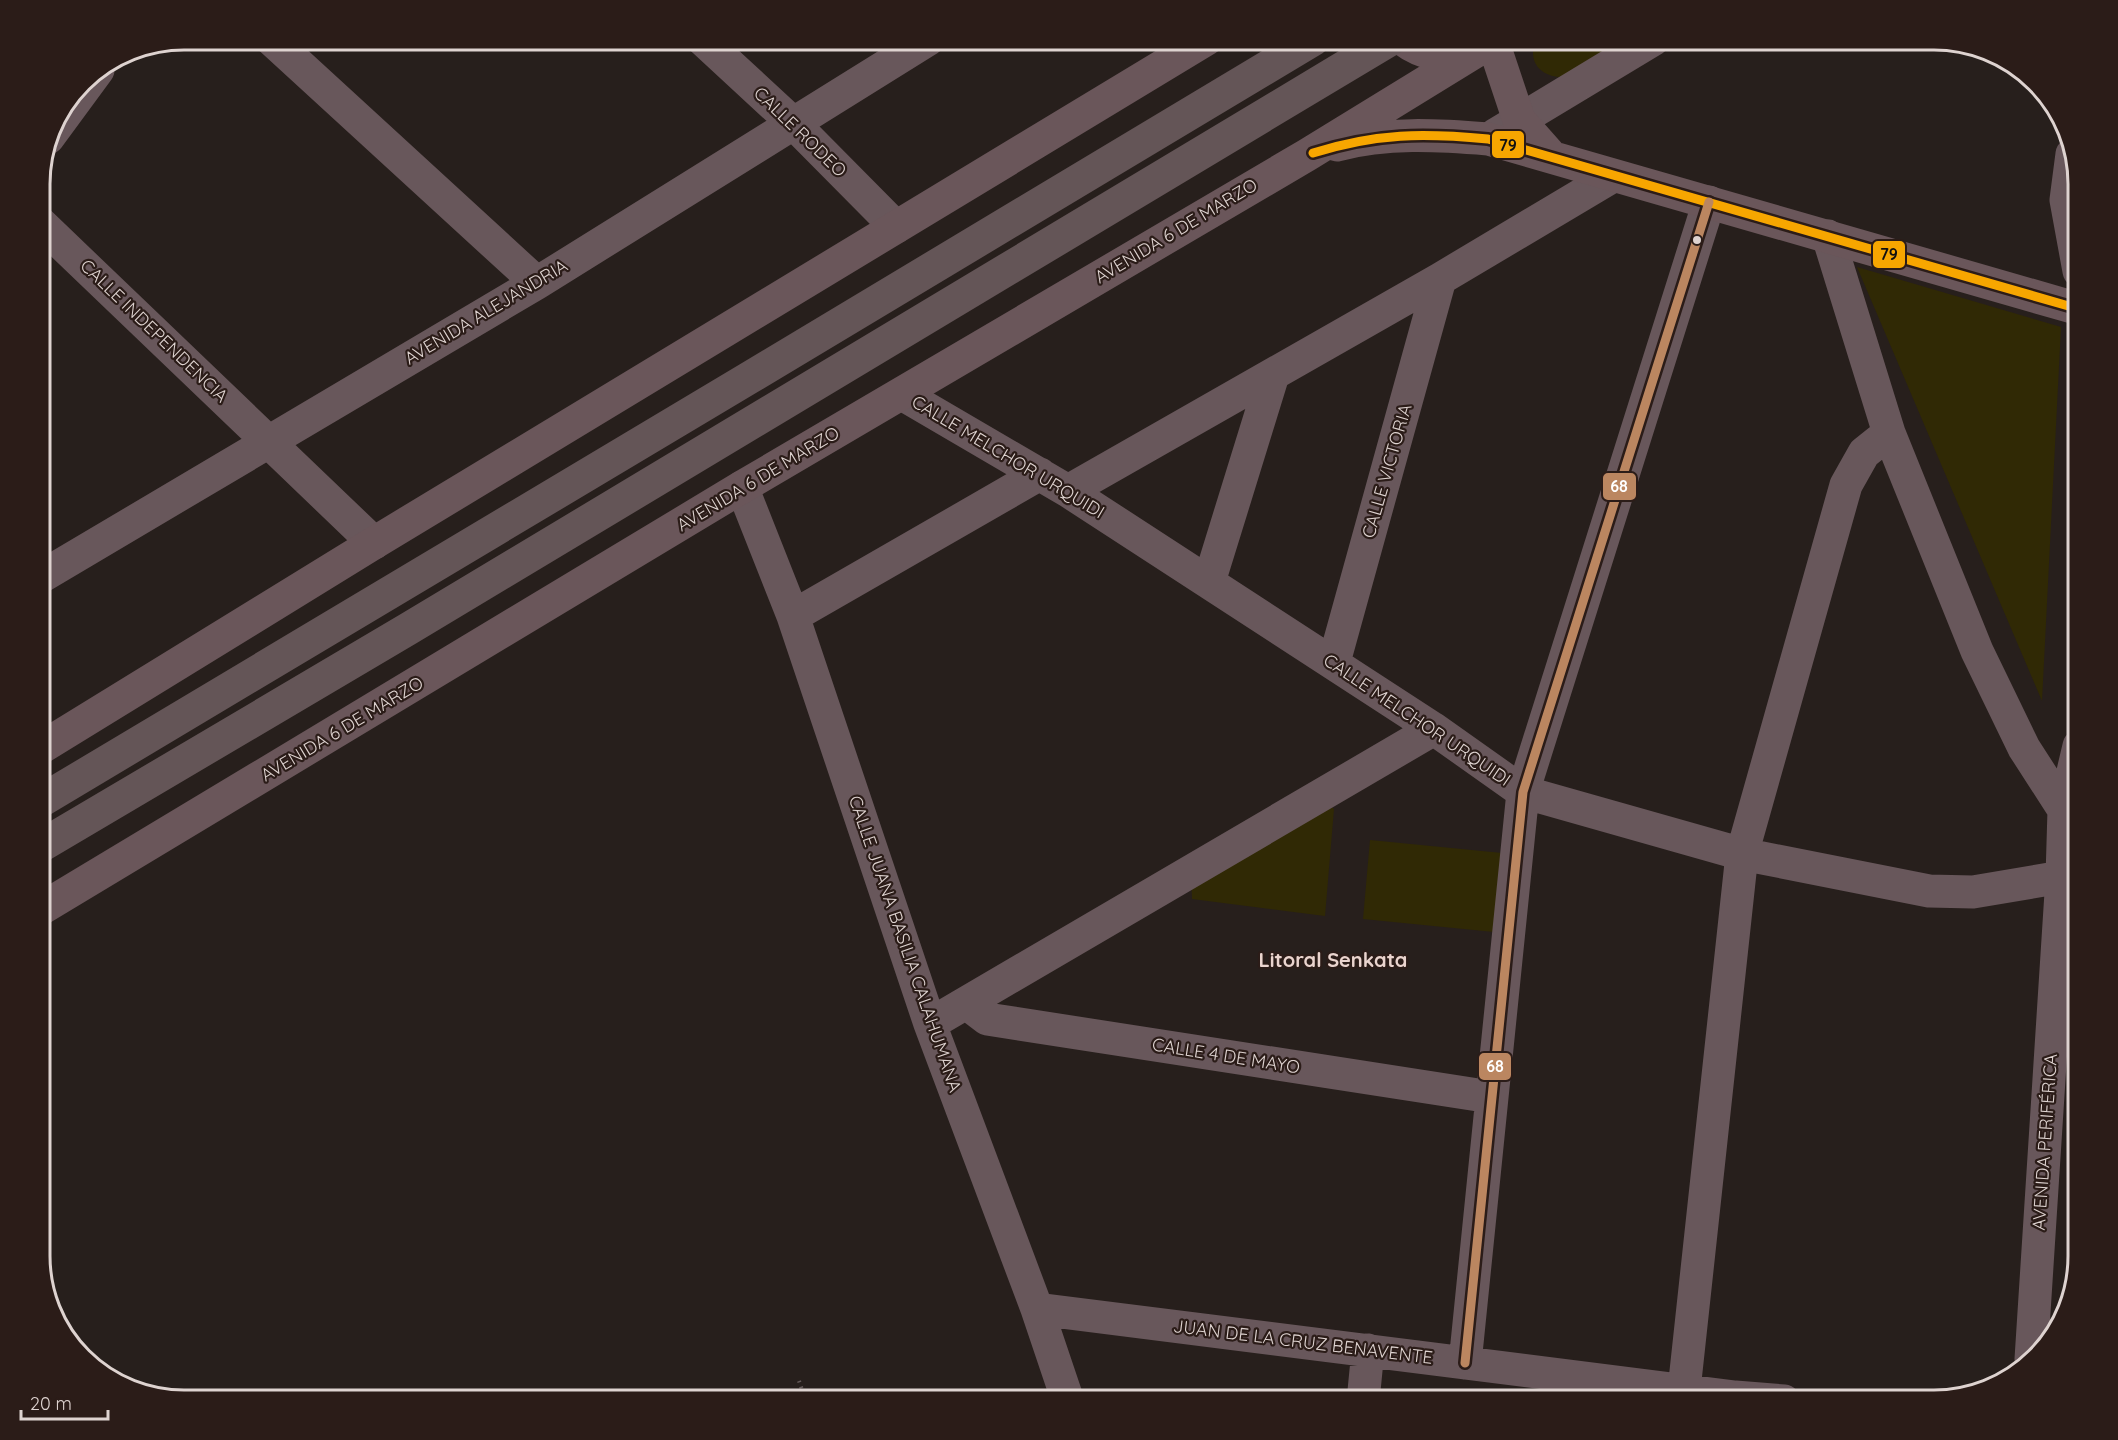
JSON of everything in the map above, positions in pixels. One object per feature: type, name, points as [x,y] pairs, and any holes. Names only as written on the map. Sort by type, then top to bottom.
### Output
[{"type":"highway","points":[[50,795],[396,591],[823,332],[1296,50]]},
{"type":"highway","points":[[50,840],[1373,50]]},
{"type":"main road","points":[[50,741],[1189,50]]},
{"type":"main road","points":[[1421,50],[1445,56],[1462,56],[1476,50]]},
{"type":"main road","name":"AVENIDA 6 DE MARZO","points":[[50,903],[742,487],[1480,50]]},
{"type":"main road","points":[[1494,50],[1519,120],[1550,155]]},
{"type":"main road","points":[[1306,155],[1374,137],[1416,134],[1488,139],[2068,306]]},
{"type":"street","points":[[283,50],[537,283]]},
{"type":"street","name":"CALLE RODEO","points":[[714,50],[794,123],[896,227]]},
{"type":"street","name":"AVENIDA ALEJANDRIA","points":[[50,571],[537,283],[911,50]]},
{"type":"street","points":[[1488,139],[1636,50]]},
{"type":"street","points":[[1068,491],[1440,279],[1613,176]]},
{"type":"street","points":[[2068,185],[2066,200],[2068,211]]},
{"type":"street","points":[[1465,1363],[1523,792],[1709,202]]},
{"type":"street","name":"CALLE INDEPENDENCIA","points":[[50,232],[374,543]]},
{"type":"street","points":[[1828,236],[1889,433],[1977,651],[2024,748],[2064,810]]},
{"type":"street","name":"CALLE VICTORIA","points":[[1334,663],[1440,279]]},
{"type":"street","points":[[1209,582],[1273,375]]},
{"type":"street","name":"CALLE MELCHOR URQUIDI","points":[[902,394],[1068,491],[1434,729],[1523,792],[1742,854],[1929,891],[1973,892],[2068,876]]},
{"type":"street","points":[[1684,1390],[1742,854],[1846,485],[1864,453],[1889,433]]},
{"type":"street","points":[[793,616],[1040,474]]},
{"type":"street","name":"CALLE JUANA BASILIA CALAHUMANA","points":[[742,487],[793,616],[930,1024],[1037,1308],[1064,1390]]},
{"type":"street","points":[[930,1024],[1434,729]]},
{"type":"street","name":"AVENIDA PERIFÉRICA","points":[[2068,793],[2064,810],[2068,847]]},
{"type":"street","name":"AVENIDA PERIFÉRICA","points":[[2032,1348],[2068,911]]},
{"type":"street","name":"CALLE 4 DE MAYO","points":[[966,1003],[987,1019],[1491,1097]]},
{"type":"street","name":"JUAN DE LA CRUZ BENAVENTE","points":[[1037,1308],[1465,1363],[1588,1390],[1684,1390]]},
{"type":"street","points":[[1364,1390],[1368,1350]]},
{"type":"path","points":[[799,1381],[802,1390]]},
{"type":"shaded area","points":[[1533,50],[1608,50],[1560,77],[1541,70],[1536,65]]},
{"type":"shaded area","points":[[1857,267],[2061,327],[2042,701]]},
{"type":"shaded area","points":[[1321,797],[1334,809],[1325,916],[1192,899],[1191,873]]},
{"type":"shaded area","points":[[1370,840],[1502,853],[1494,932],[1363,919]]},
{"type":"transit line","name":"79","points":[[1313,153],[1336,146],[1400,136],[1488,139],[2068,306]]},
{"type":"transit line","name":"68","points":[[1465,1363],[1523,792],[1709,202]]},
{"type":"district","name":"Litoral Senkata","points":[[1333,960]]}]
